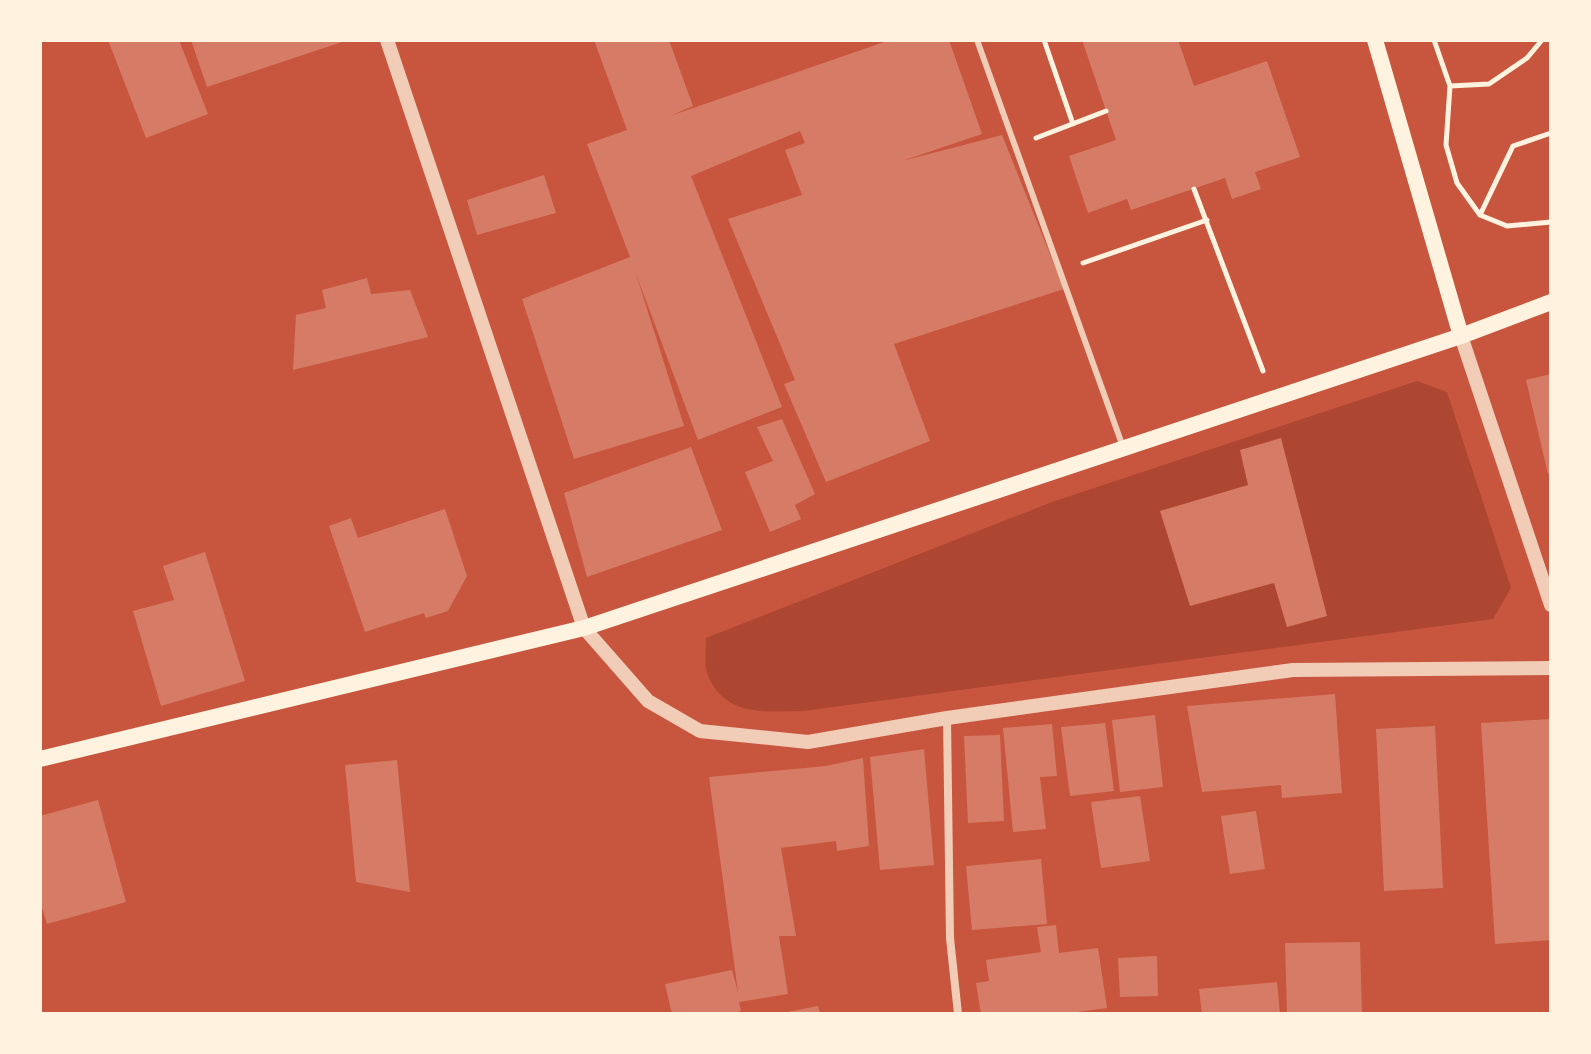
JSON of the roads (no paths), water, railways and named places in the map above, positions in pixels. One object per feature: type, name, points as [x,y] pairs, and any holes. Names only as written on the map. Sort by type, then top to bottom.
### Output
[{"type":"main road","points":[[1375,40],[1461,336]]},
{"type":"main road","points":[[40,759],[584,628],[1461,336],[1551,302]]},
{"type":"street","points":[[387,40],[584,628],[648,701],[700,731],[808,742],[947,718],[1293,670],[1551,668]]},
{"type":"street","points":[[1461,336],[1551,605]]},
{"type":"street","points":[[947,718],[950,938],[958,1014]]},
{"type":"lane","points":[[977,40],[1124,449]]}]
